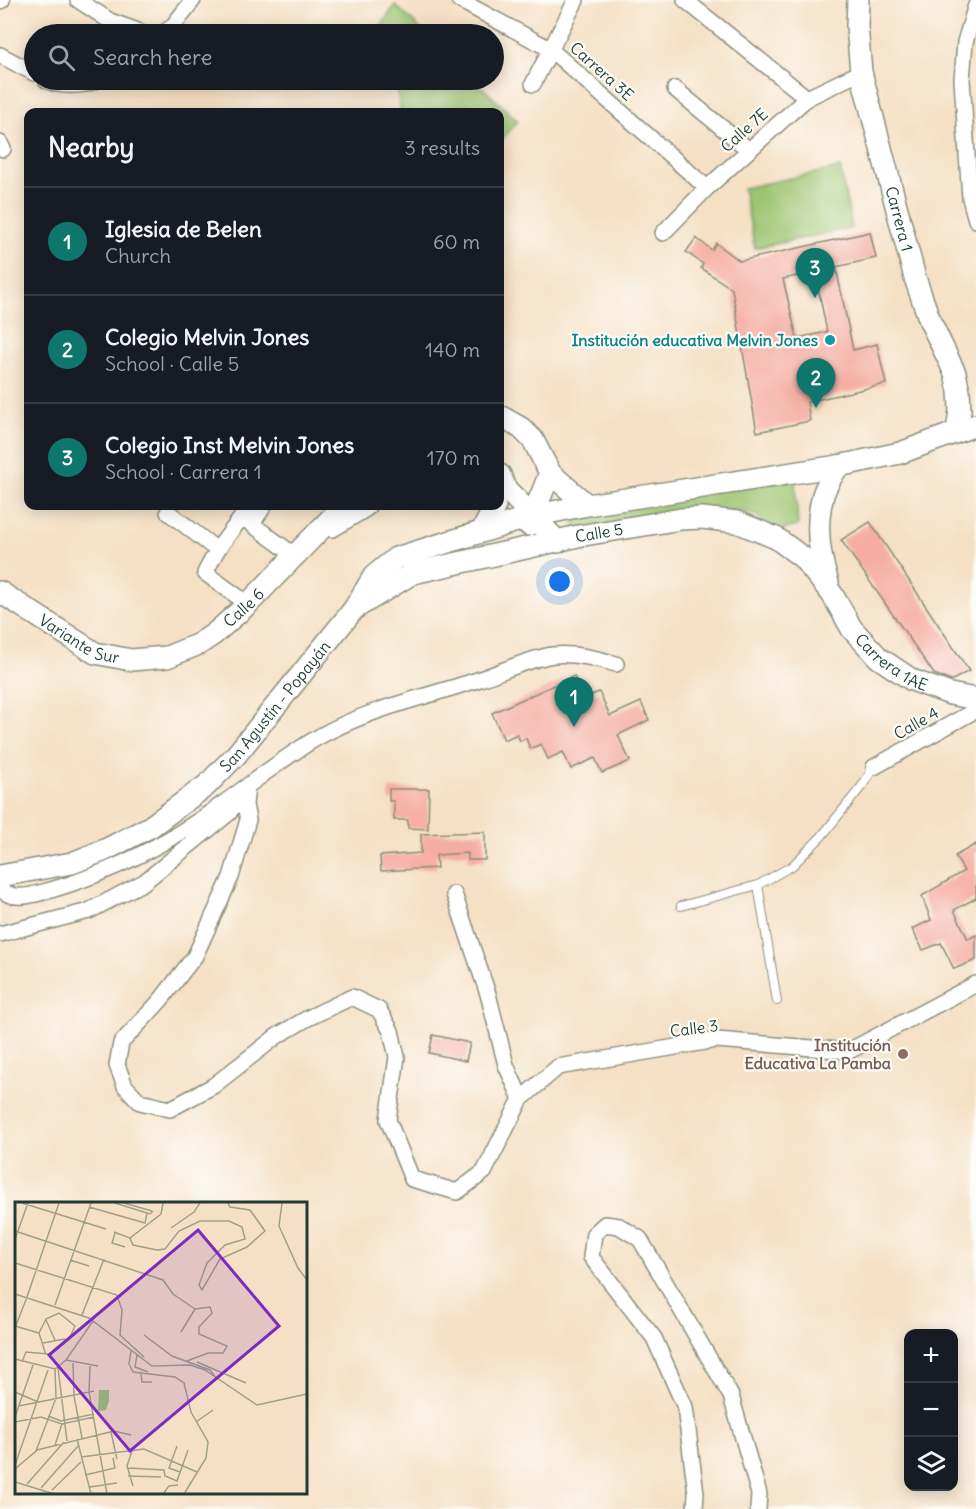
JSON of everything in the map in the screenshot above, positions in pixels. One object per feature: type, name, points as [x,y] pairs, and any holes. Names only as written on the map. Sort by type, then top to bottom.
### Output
[{"type":"main road","name":"Carrera 1","points":[[858,0],[861,72],[915,278],[930,321],[955,373],[960,410],[966,428]]},
{"type":"main road","points":[[504,418],[521,428],[533,440],[550,473],[587,505]]},
{"type":"main road","name":"Calle 5","points":[[532,516],[587,505],[838,466],[900,453],[966,428]]},
{"type":"main road","points":[[832,594],[821,562],[818,528],[823,495],[838,466]]},
{"type":"main road","points":[[517,550],[550,473]]},
{"type":"main road","points":[[504,494],[532,516],[558,542]]},
{"type":"main road","name":"Calle 6","points":[[167,657],[199,644],[214,634],[248,604],[339,510]]},
{"type":"main road","name":"Calle 6","points":[[300,549],[358,510]]},
{"type":"main road","points":[[482,531],[491,510]]},
{"type":"main road","name":"San Agustín - Popayán","points":[[0,876],[72,863],[105,850],[150,827],[197,792],[236,755],[354,609],[375,576],[396,558],[532,516]]},
{"type":"main road","name":"Calle 5","points":[[354,609],[414,573],[578,536],[681,519],[702,518],[737,522],[776,538],[802,557],[832,594]]},
{"type":"main road","name":"Variante Sur","points":[[0,592],[95,653],[132,660],[167,657]]},
{"type":"main road","name":"Carrera 1AE","points":[[832,594],[852,629],[879,658],[912,680],[950,694],[976,699]]},
{"type":"street","points":[[78,0],[118,24]]},
{"type":"street","points":[[174,24],[193,0]]},
{"type":"street","name":"Carrera 3E","points":[[459,0],[504,24]]},
{"type":"street","points":[[533,84],[576,0]]},
{"type":"street","points":[[685,0],[807,98]]},
{"type":"street","points":[[976,5],[965,42],[962,80],[970,198],[976,219]]},
{"type":"street","name":"Carrera 3E","points":[[504,24],[550,49],[707,188]]},
{"type":"street","points":[[0,55],[24,68]]},
{"type":"street","name":"Calle 7E","points":[[663,232],[707,188],[807,98],[861,72]]},
{"type":"street","points":[[675,89],[749,150]]},
{"type":"street","points":[[168,512],[218,550]]},
{"type":"street","points":[[248,604],[205,573],[218,550],[248,515],[300,549]]},
{"type":"street","points":[[0,888],[14,897],[33,895],[107,872],[167,840],[321,735],[355,719],[482,679],[529,661],[555,655],[587,656],[616,664]]},
{"type":"street","name":"Calle 4","points":[[874,768],[976,710]]},
{"type":"street","points":[[0,934],[89,911],[144,882],[229,813],[247,786]]},
{"type":"street","points":[[247,786],[245,805],[248,820],[231,877],[195,956],[160,1000],[121,1043],[117,1065],[125,1086],[140,1102],[171,1108],[213,1086],[277,1036],[352,997],[379,1010],[391,1031],[397,1058],[388,1120],[412,1179],[457,1192],[484,1172],[521,1099],[506,1065],[488,994],[454,894]]},
{"type":"street","name":"Calle 3","points":[[521,1099],[558,1068],[717,1041],[849,1051],[976,984]]},
{"type":"street","points":[[695,1509],[696,1494],[685,1407],[654,1338],[591,1257],[594,1234],[605,1224],[619,1226],[640,1239],[731,1396],[759,1494],[758,1509]]},
{"type":"lane","points":[[681,906],[758,885],[792,866],[828,828],[874,768]]},
{"type":"lane","points":[[758,885],[777,1001]]},
{"type":"green space","points":[[395,5],[415,24],[383,24]]},
{"type":"green space","points":[[397,90],[485,90],[518,121],[504,137],[504,108],[400,108]]},
{"type":"green space","points":[[840,168],[852,228],[755,248],[743,188]]},
{"type":"green space","points":[[795,479],[798,526],[775,531],[758,516],[735,510],[575,528],[572,512]]},
{"type":"building","points":[[870,232],[876,258],[836,267],[853,350],[877,344],[886,384],[807,402],[810,421],[757,432],[732,289],[701,268],[703,264],[686,252],[696,238],[712,250],[716,243],[740,261]],"holes":[[[815,272],[827,332],[797,338],[783,279]]]},
{"type":"building","points":[[870,522],[969,671],[951,681],[934,674],[841,540]]},
{"type":"building","points":[[574,676],[584,698],[599,692],[610,716],[641,702],[649,720],[618,735],[630,761],[602,773],[595,758],[571,769],[563,752],[548,759],[541,744],[530,749],[526,738],[520,741],[517,734],[504,740],[492,713]]},
{"type":"building","points":[[389,789],[429,789],[428,829],[408,828],[408,820],[394,820],[394,801],[389,801]]},
{"type":"building","points":[[485,832],[485,860],[468,860],[468,853],[436,855],[437,868],[381,871],[380,856],[421,853],[421,834]]},
{"type":"building","points":[[976,844],[976,898],[954,910],[968,939],[976,935],[976,960],[954,969],[941,943],[923,950],[912,929],[931,920],[922,896],[964,871],[955,856]]},
{"type":"building","points":[[433,1035],[470,1043],[466,1061],[429,1053]]},
{"type":"place","name":"Colegio Inst Melvin Jones","points":[[815,298]]},
{"type":"place","name":"Institución educativa Melvin Jones","points":[[830,340]]},
{"type":"place","name":"Colegio Melvin Jones","points":[[816,408]]},
{"type":"place","name":"Iglesia de Belen","points":[[574,727]]},
{"type":"place","name":"Institución Educativa La Pamba","points":[[903,1054]]}]
